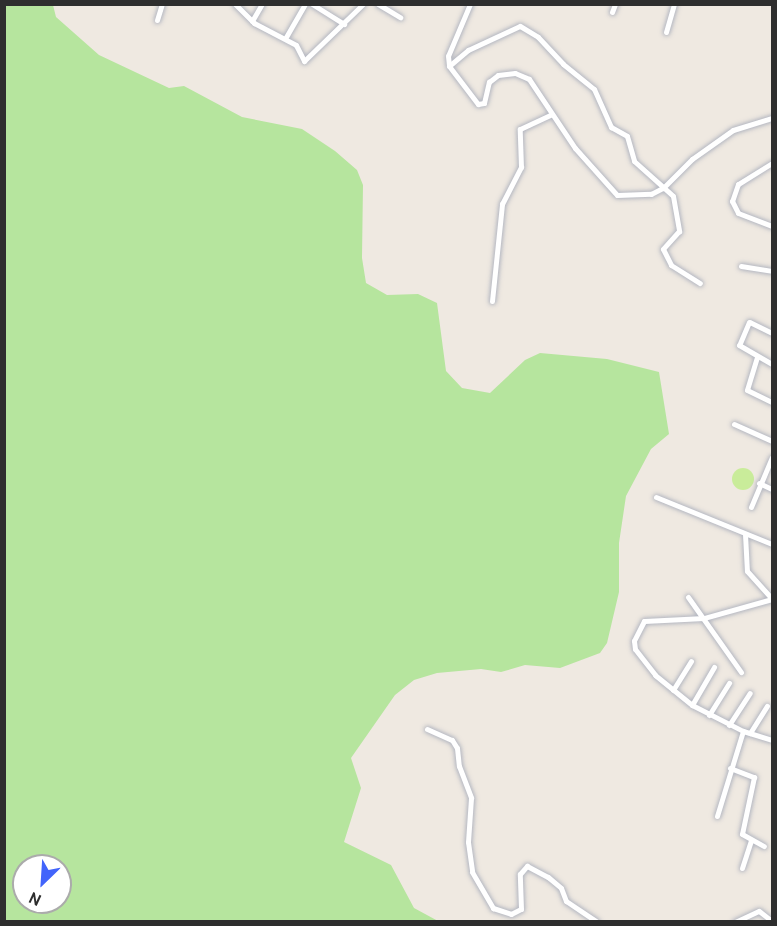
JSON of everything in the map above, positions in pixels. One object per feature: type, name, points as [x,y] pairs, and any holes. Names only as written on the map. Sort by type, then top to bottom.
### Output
[{"type":"street","points":[[157,20],[162,4]]},
{"type":"street","points":[[235,4],[252,21],[296,45],[304,61],[363,4]]},
{"type":"street","points":[[252,21],[262,4]]},
{"type":"street","points":[[286,38],[305,4]]},
{"type":"street","points":[[312,4],[344,24]]},
{"type":"street","points":[[378,4],[400,17]]},
{"type":"street","points":[[470,4],[448,56],[449,66],[478,104],[483,103],[493,78],[515,73],[529,79],[601,181],[617,195],[651,194],[663,188],[692,159],[733,130],[772,118]]},
{"type":"street","points":[[612,12],[615,4]]},
{"type":"street","points":[[666,32],[674,4]]},
{"type":"street","points":[[449,66],[468,50],[520,26],[538,37],[563,64],[594,89],[611,127],[627,136],[634,161],[674,196],[680,231],[663,249],[672,265],[700,283]]},
{"type":"street","points":[[492,302],[502,204],[521,167],[520,129],[552,114]]},
{"type":"street","points":[[772,163],[738,184],[732,201],[738,213],[772,226]]},
{"type":"street","points":[[741,266],[772,271]]},
{"type":"street","points":[[772,333],[747,325],[739,345],[772,364]]},
{"type":"street","points":[[757,357],[747,390],[772,402]]},
{"type":"street","points":[[734,423],[772,441]]},
{"type":"street","points":[[751,507],[759,483],[772,457]]},
{"type":"street","points":[[759,483],[772,489]]},
{"type":"street","points":[[656,497],[772,544]]},
{"type":"street","points":[[745,534],[747,571],[772,599],[704,618],[644,621],[638,627],[635,649],[673,690],[692,705],[729,725],[772,740]]},
{"type":"street","points":[[688,597],[741,672]]},
{"type":"street","points":[[673,690],[691,661]]},
{"type":"street","points":[[692,705],[714,667]]},
{"type":"street","points":[[709,715],[729,683]]},
{"type":"street","points":[[729,725],[750,693]]},
{"type":"street","points":[[717,816],[730,768],[746,732],[767,706]]},
{"type":"street","points":[[427,729],[452,740],[457,748],[459,766],[471,798],[468,842],[472,872],[493,908],[511,914],[521,909],[520,874],[526,866],[548,877],[561,888],[566,901],[597,921]]},
{"type":"street","points":[[730,768],[751,774],[755,780],[742,829],[744,838],[764,846]]},
{"type":"street","points":[[742,868],[751,841]]},
{"type":"street","points":[[735,921],[759,911],[772,921]]},
{"type":"green space","points":[[5,4],[53,5],[56,17],[99,55],[169,88],[184,86],[242,117],[302,129],[335,151],[357,170],[363,185],[362,258],[366,283],[387,295],[418,294],[437,303],[446,371],[462,388],[490,393],[525,360],[540,353],[607,359],[659,372],[669,434],[651,449],[626,496],[619,543],[619,592],[607,643],[600,653],[560,668],[525,665],[501,672],[481,669],[437,673],[414,680],[395,695],[351,758],[361,788],[344,842],[391,865],[414,908],[438,921],[5,921]]},
{"type":"green space","points":[[743,468],[751,471],[754,479],[751,487],[743,490],[735,487],[732,479],[735,471]]}]
